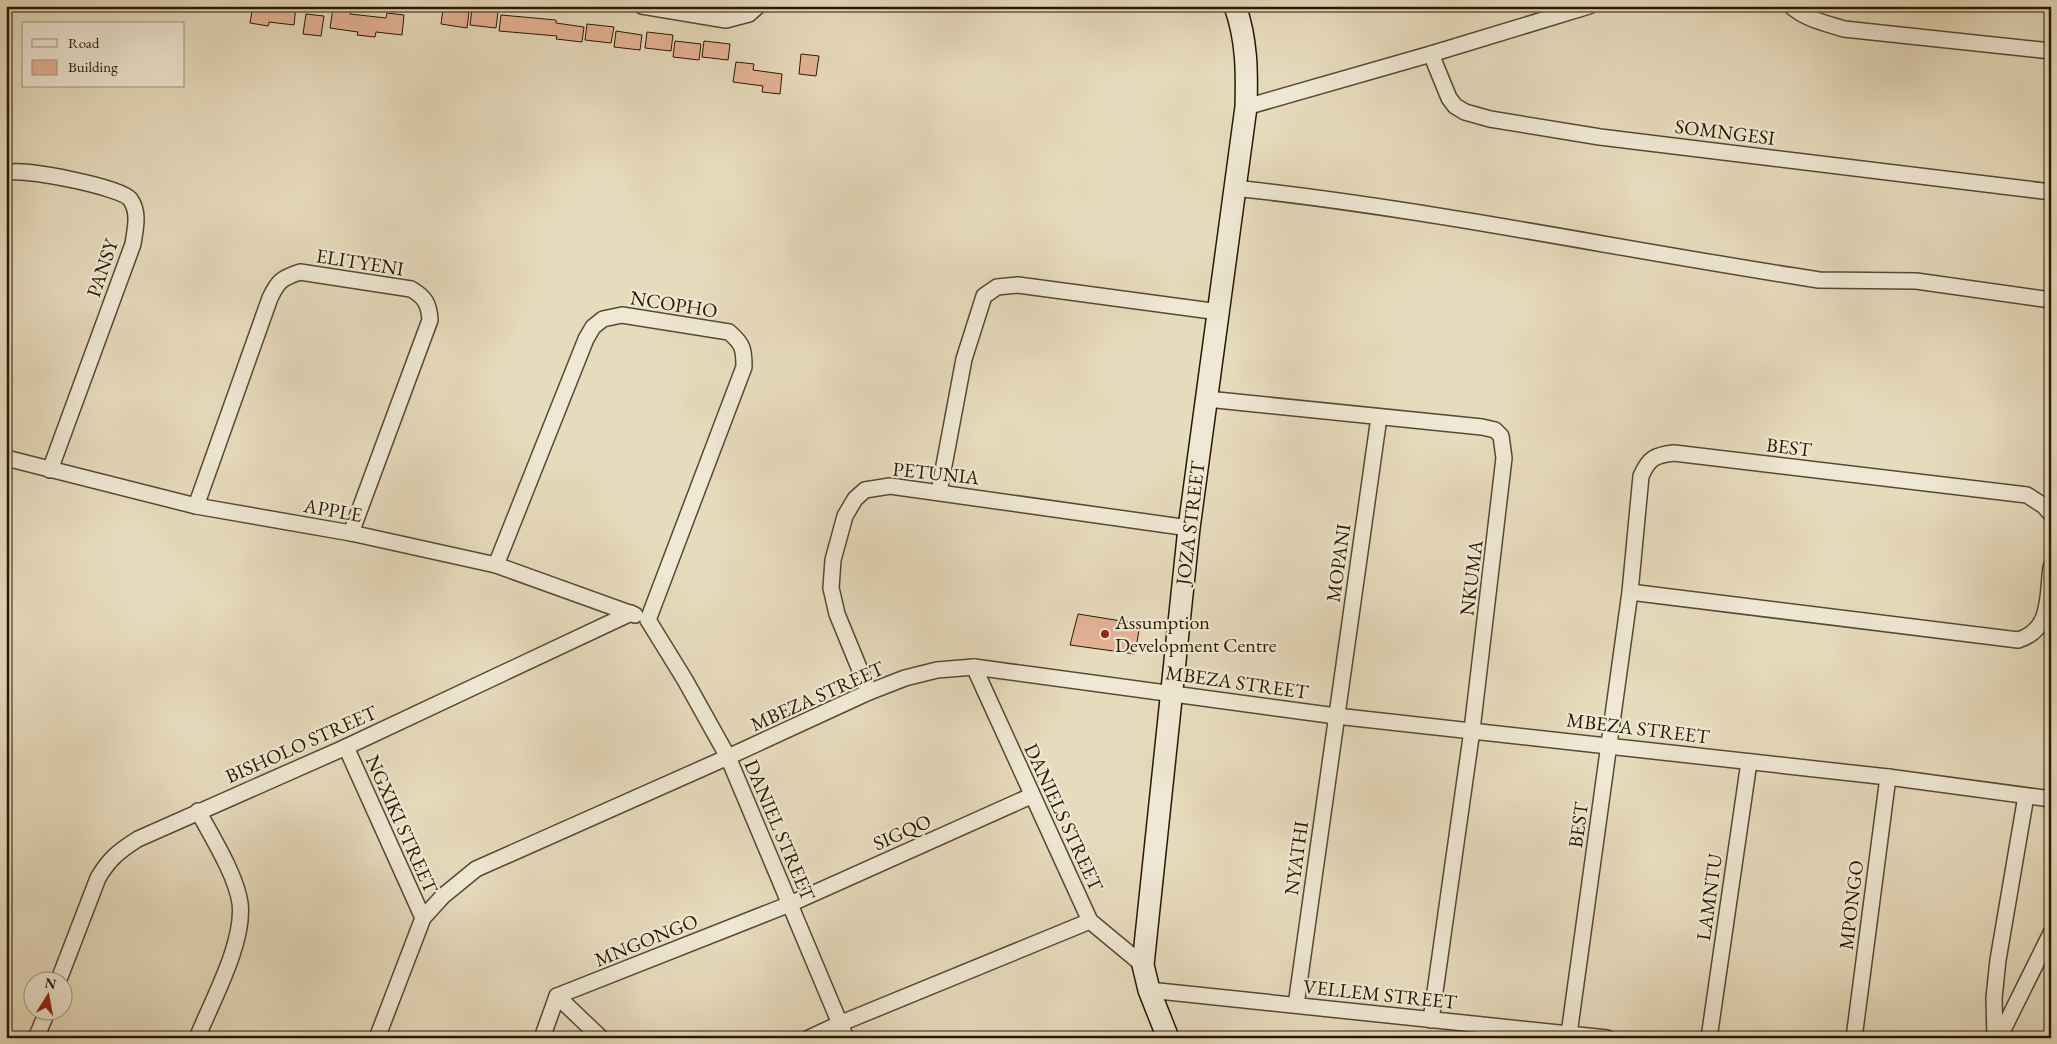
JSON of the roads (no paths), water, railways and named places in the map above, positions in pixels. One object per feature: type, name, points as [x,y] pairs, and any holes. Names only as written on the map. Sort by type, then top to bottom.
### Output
[{"type":"street","points":[[642,6],[726,20],[749,14],[758,6]]},
{"type":"street","name":"JOZA STREET","points":[[1168,1038],[1149,990],[1143,964],[1170,692],[1189,528],[1246,107],[1247,62],[1243,35],[1235,6]]},
{"type":"street","points":[[1246,107],[1589,6]]},
{"type":"street","points":[[1791,6],[1797,12],[1816,21],[1844,29],[2051,51]]},
{"type":"street","name":"SOMNGESI","points":[[1431,54],[1449,98],[1455,106],[1465,112],[1490,119],[1600,136],[2051,192]]},
{"type":"street","name":"PANSY","points":[[6,173],[28,173],[65,179],[111,190],[124,194],[131,200],[135,210],[136,220],[133,244],[50,470]]},
{"type":"street","points":[[1234,188],[1316,197],[1618,245],[1819,280],[1916,281],[2051,300]]},
{"type":"street","name":"ELITYENI","points":[[196,506],[270,298],[278,283],[287,276],[300,272],[411,289],[421,295],[429,305],[430,320],[352,533]]},
{"type":"street","points":[[939,492],[964,359],[976,316],[984,296],[997,287],[1018,285],[1219,312]]},
{"type":"street","name":"NCOPHO","points":[[496,565],[586,339],[593,327],[603,319],[622,314],[729,332],[739,340],[744,352],[744,367],[648,620]]},
{"type":"street","name":"NKUMA","points":[[1207,399],[1482,427],[1495,430],[1501,436],[1504,458],[1472,730],[1431,1020]]},
{"type":"street","name":"MOPANI","points":[[1336,716],[1379,417]]},
{"type":"street","name":"BEST","points":[[1569,1034],[1630,592],[1641,476],[1647,463],[1660,455],[1674,453],[2027,496],[2036,499],[2051,514]]},
{"type":"street","name":"APPLE","points":[[6,458],[196,506],[352,533],[496,565],[648,620]]},
{"type":"street","name":"PETUNIA","points":[[869,692],[838,614],[831,588],[832,560],[845,516],[855,499],[865,490],[890,486],[1189,528]]},
{"type":"street","points":[[1630,592],[2018,640],[2034,633],[2044,621],[2051,567]]},
{"type":"street","name":"BISHOLO STREET","points":[[62,972],[106,862],[138,839],[346,746],[631,613]]},
{"type":"street","name":"DANIEL STREET","points":[[648,620],[685,680],[728,758],[846,1038]]},
{"type":"street","name":"MBEZA STREET","points":[[377,1038],[423,918],[443,896],[476,869],[728,758],[869,692],[905,678],[937,670],[974,667],[1170,692],[1336,716],[1888,777],[2051,799]]},
{"type":"street","name":"DANIELS STREET","points":[[974,667],[1031,796],[1090,922],[1143,964]]},
{"type":"street","name":"NYATHI","points":[[1296,1005],[1336,716]]},
{"type":"street","name":"NGXIKI STREET","points":[[346,746],[423,918]]},
{"type":"street","name":"LAMNTU","points":[[1709,1038],[1749,762]]},
{"type":"street","name":"MPONGO","points":[[1854,1038],[1888,777]]},
{"type":"street","name":"SIGQO","points":[[790,904],[1031,796]]},
{"type":"street","points":[[1997,1038],[1994,998],[1998,960],[2026,796]]},
{"type":"street","points":[[197,1038],[236,944],[240,915],[239,901],[228,868],[198,811]]},
{"type":"street","name":"MNGONGO","points":[[557,996],[790,904]]},
{"type":"street","points":[[808,1038],[1090,922]]},
{"type":"street","points":[[1997,1038],[2051,933]]},
{"type":"street","name":"VELLEM STREET","points":[[1149,990],[1431,1020],[1492,1032],[1569,1034],[1607,1038]]},
{"type":"street","points":[[542,1038],[557,996],[600,1038]]},
{"type":"street","points":[[36,1038],[42,1022]]},
{"type":"place","name":"Assumption Development Centre","points":[[1105,634]]}]
